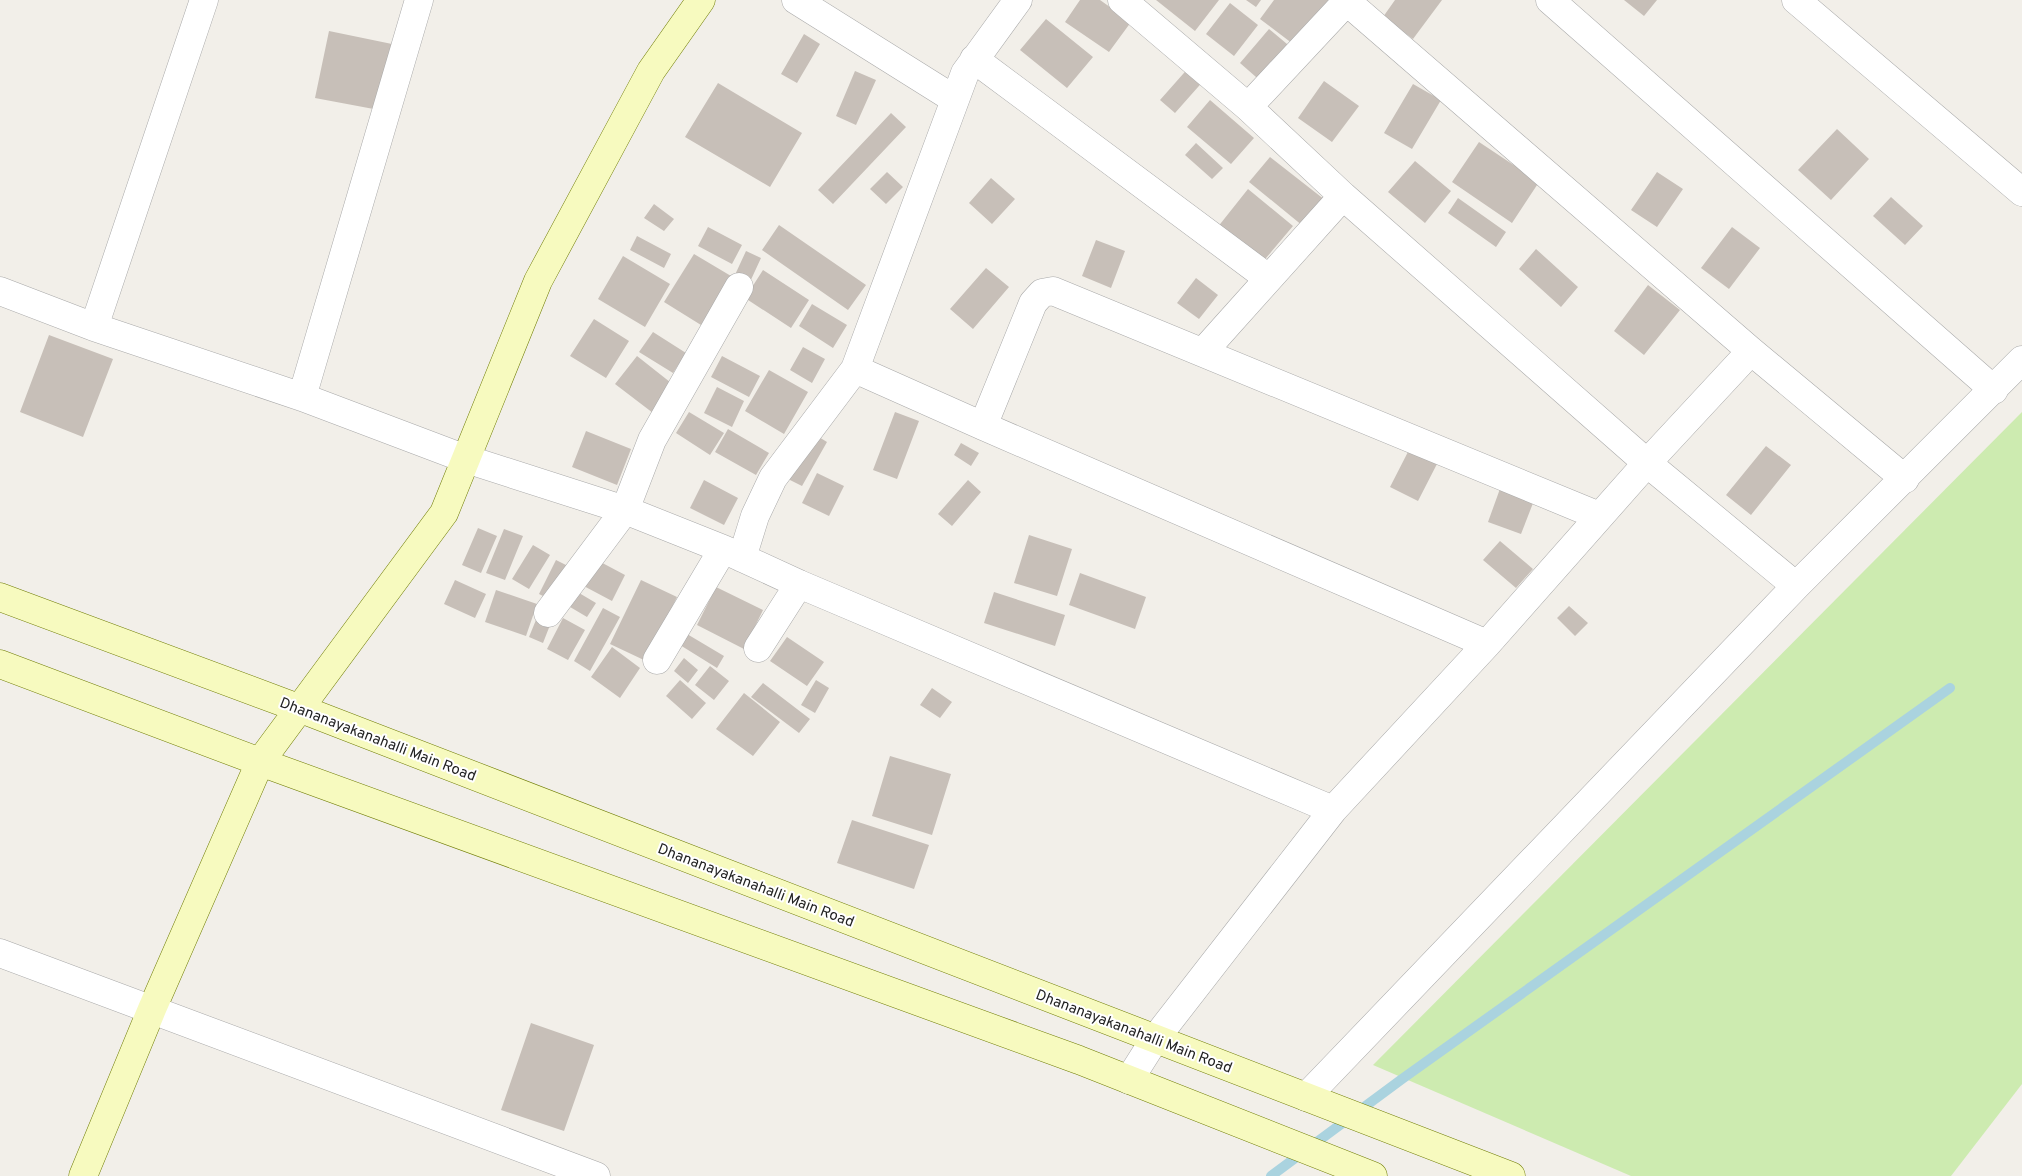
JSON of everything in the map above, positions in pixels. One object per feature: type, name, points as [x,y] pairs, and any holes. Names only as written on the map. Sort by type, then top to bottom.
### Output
[{"type":"street","points":[[94,327],[204,0]]},
{"type":"street","points":[[302,397],[419,0]]},
{"type":"street","points":[[83,1176],[152,1009],[260,762],[444,513],[538,281],[652,71],[701,0]]},
{"type":"street","points":[[796,0],[954,99]]},
{"type":"street","points":[[657,660],[732,554],[755,516],[773,478],[855,368],[965,73],[1018,0]]},
{"type":"street","points":[[1122,0],[1248,107],[1343,196],[1647,463],[1796,586]]},
{"type":"street","points":[[1550,0],[1994,390]]},
{"type":"street","points":[[1796,0],[2022,192]]},
{"type":"street","points":[[1248,107],[1347,1],[1751,352],[1905,479]]},
{"type":"street","points":[[974,59],[1268,278]]},
{"type":"street","points":[[1203,352],[1343,196]]},
{"type":"street","points":[[548,613],[625,510],[657,432],[739,287]]},
{"type":"street","points":[[0,291],[94,327],[302,397],[466,460],[625,510],[1333,810]]},
{"type":"street","points":[[983,426],[1033,303],[1037,297],[1047,292],[1060,294],[1600,516]]},
{"type":"street","points":[[1129,1080],[1155,1039],[1333,810],[1487,644],[1647,463],[1751,352]]},
{"type":"street","points":[[1306,1097],[1796,586],[2022,360]]},
{"type":"street","points":[[855,368],[983,426],[1487,644]]},
{"type":"street","points":[[758,648],[799,584]]},
{"type":"street","name":"Dhananayakanahalli Main Road","points":[[0,597],[301,709],[1511,1176]]},
{"type":"street","points":[[0,664],[260,762],[1129,1080],[1373,1176]]},
{"type":"street","points":[[0,953],[596,1176]]},
{"type":"green space","points":[[2022,412],[2022,1084],[1951,1176],[1631,1176],[1373,1065]]},
{"type":"building","points":[[1080,0],[1100,0],[1131,22],[1109,52],[1065,22]]},
{"type":"building","points":[[1156,0],[1219,0],[1195,31]]},
{"type":"building","points":[[1246,0],[1261,0],[1256,7]]},
{"type":"building","points":[[1274,0],[1332,0],[1297,47],[1260,19]]},
{"type":"building","points":[[1395,0],[1442,0],[1413,39],[1383,17]]},
{"type":"building","points":[[1624,0],[1657,0],[1644,16]]},
{"type":"building","points":[[1230,3],[1258,25],[1234,56],[1206,34]]},
{"type":"building","points":[[1046,19],[1093,57],[1067,88],[1020,50]]},
{"type":"building","points":[[1269,29],[1293,49],[1264,84],[1240,63]]},
{"type":"building","points":[[329,31],[392,44],[379,110],[315,98]]},
{"type":"building","points":[[804,34],[820,44],[797,83],[781,74]]},
{"type":"building","points":[[1191,65],[1206,78],[1175,113],[1160,100]]},
{"type":"building","points":[[855,71],[876,80],[856,125],[836,116]]},
{"type":"building","points":[[1324,81],[1359,106],[1332,142],[1298,118]]},
{"type":"building","points":[[718,83],[802,133],[770,187],[685,137]]},
{"type":"building","points":[[1413,84],[1441,100],[1412,149],[1384,133]]},
{"type":"building","points":[[1210,100],[1254,138],[1231,164],[1187,127]]},
{"type":"building","points":[[891,113],[906,127],[833,204],[818,190]]},
{"type":"building","points":[[1837,129],[1869,159],[1831,200],[1798,170]]},
{"type":"building","points":[[1479,142],[1539,182],[1512,223],[1452,182]]},
{"type":"building","points":[[1196,143],[1223,168],[1212,179],[1185,155]]},
{"type":"building","points":[[1270,157],[1325,200],[1303,226],[1249,182]]},
{"type":"building","points":[[1415,161],[1451,191],[1425,223],[1388,192]]},
{"type":"building","points":[[887,172],[903,187],[886,204],[870,189]]},
{"type":"building","points":[[1657,172],[1683,189],[1657,227],[1631,210]]},
{"type":"building","points":[[991,178],[1015,199],[992,224],[969,203]]},
{"type":"building","points":[[1248,189],[1293,226],[1261,264],[1217,228]]},
{"type":"building","points":[[1891,197],[1923,226],[1905,245],[1873,216]]},
{"type":"building","points":[[1458,198],[1506,232],[1496,247],[1448,213]]},
{"type":"building","points":[[654,204],[674,219],[664,231],[644,218]]},
{"type":"building","points":[[779,225],[866,285],[848,310],[762,250]]},
{"type":"building","points":[[708,227],[742,245],[732,264],[698,246]]},
{"type":"building","points":[[1732,227],[1760,248],[1729,289],[1701,268]]},
{"type":"building","points":[[637,236],[671,254],[664,268],[630,250]]},
{"type":"building","points":[[1096,240],[1125,251],[1111,288],[1082,276]]},
{"type":"building","points":[[1536,249],[1578,287],[1561,307],[1519,269]]},
{"type":"building","points":[[746,251],[761,258],[749,284],[734,277]]},
{"type":"building","points":[[694,254],[731,276],[701,325],[664,302]]},
{"type":"building","points":[[623,256],[670,284],[645,327],[598,299]]},
{"type":"building","points":[[986,268],[1009,287],[973,329],[950,309]]},
{"type":"building","points":[[763,270],[809,300],[791,328],[745,298]]},
{"type":"building","points":[[1196,278],[1218,295],[1199,319],[1177,303]]},
{"type":"building","points":[[1648,285],[1680,310],[1644,355],[1614,331]]},
{"type":"building","points":[[812,304],[847,325],[833,348],[799,326]]},
{"type":"building","points":[[594,319],[629,341],[606,378],[570,356]]},
{"type":"building","points":[[653,332],[686,353],[673,373],[639,352]]},
{"type":"building","points":[[49,335],[113,359],[83,437],[20,412]]},
{"type":"building","points":[[803,347],[825,359],[812,383],[790,370]]},
{"type":"building","points":[[637,356],[675,386],[653,413],[615,384]]},
{"type":"building","points":[[722,356],[760,376],[749,397],[711,377]]},
{"type":"building","points":[[769,370],[808,392],[784,434],[745,411]]},
{"type":"building","points":[[717,387],[744,401],[732,427],[704,413]]},
{"type":"building","points":[[689,412],[724,433],[710,455],[676,433]]},
{"type":"building","points":[[895,412],[919,421],[897,479],[873,470]]},
{"type":"building","points":[[728,429],[769,453],[756,475],[715,452]]},
{"type":"building","points":[[586,431],[631,449],[617,485],[572,467]]},
{"type":"building","points":[[814,434],[827,442],[802,486],[788,479]]},
{"type":"building","points":[[961,443],[979,453],[971,466],[954,455]]},
{"type":"building","points":[[1411,446],[1439,460],[1418,501],[1390,487]]},
{"type":"building","points":[[1766,446],[1791,465],[1751,515],[1726,495]]},
{"type":"building","points":[[817,473],[844,486],[829,516],[802,503]]},
{"type":"building","points":[[704,480],[738,498],[724,525],[690,508]]},
{"type":"building","points":[[968,480],[981,492],[952,526],[938,514]]},
{"type":"building","points":[[1501,486],[1535,498],[1521,534],[1488,522]]},
{"type":"building","points":[[478,528],[497,536],[481,573],[462,565]]},
{"type":"building","points":[[504,529],[523,536],[505,580],[486,573]]},
{"type":"building","points":[[1029,535],[1072,549],[1057,596],[1014,583]]},
{"type":"building","points":[[1500,541],[1533,569],[1516,588],[1483,560]]},
{"type":"building","points":[[533,545],[550,555],[529,589],[512,579]]},
{"type":"building","points":[[593,558],[625,575],[612,601],[580,584]]},
{"type":"building","points":[[556,560],[568,566],[551,600],[539,594]]},
{"type":"building","points":[[1080,573],[1146,597],[1135,629],[1069,605]]},
{"type":"building","points":[[455,580],[486,594],[475,618],[444,604]]},
{"type":"building","points":[[641,580],[677,597],[646,661],[610,644]]},
{"type":"building","points":[[716,587],[763,610],[744,649],[697,625]]},
{"type":"building","points":[[496,590],[537,604],[526,636],[485,622]]},
{"type":"building","points":[[574,590],[596,603],[587,617],[565,604]]},
{"type":"building","points":[[994,592],[1065,615],[1055,646],[984,623]]},
{"type":"building","points":[[1569,606],[1588,623],[1575,636],[1557,618]]},
{"type":"building","points":[[603,608],[620,617],[590,671],[574,661]]},
{"type":"building","points":[[538,615],[552,620],[543,643],[529,637]]},
{"type":"building","points":[[563,618],[585,630],[568,660],[547,649]]},
{"type":"building","points":[[687,634],[724,656],[717,668],[680,645]]},
{"type":"building","points":[[787,637],[824,662],[807,686],[770,661]]},
{"type":"building","points":[[612,647],[640,668],[620,698],[591,677]]},
{"type":"building","points":[[684,658],[698,670],[688,683],[674,671]]},
{"type":"building","points":[[710,666],[729,681],[714,700],[695,685]]},
{"type":"building","points":[[680,680],[706,703],[692,719],[666,696]]},
{"type":"building","points":[[816,680],[829,688],[815,713],[801,705]]},
{"type":"building","points":[[763,683],[810,719],[799,733],[751,697]]},
{"type":"building","points":[[932,688],[952,702],[940,718],[920,705]]},
{"type":"building","points":[[744,693],[780,722],[753,756],[716,729]]},
{"type":"building","points":[[890,756],[951,774],[932,835],[872,816]]},
{"type":"building","points":[[852,820],[929,845],[914,889],[837,863]]},
{"type":"building","points":[[531,1023],[594,1045],[564,1131],[501,1110]]},
{"type":"waterway","points":[[1271,1176],[1402,1079],[1950,688]]}]
